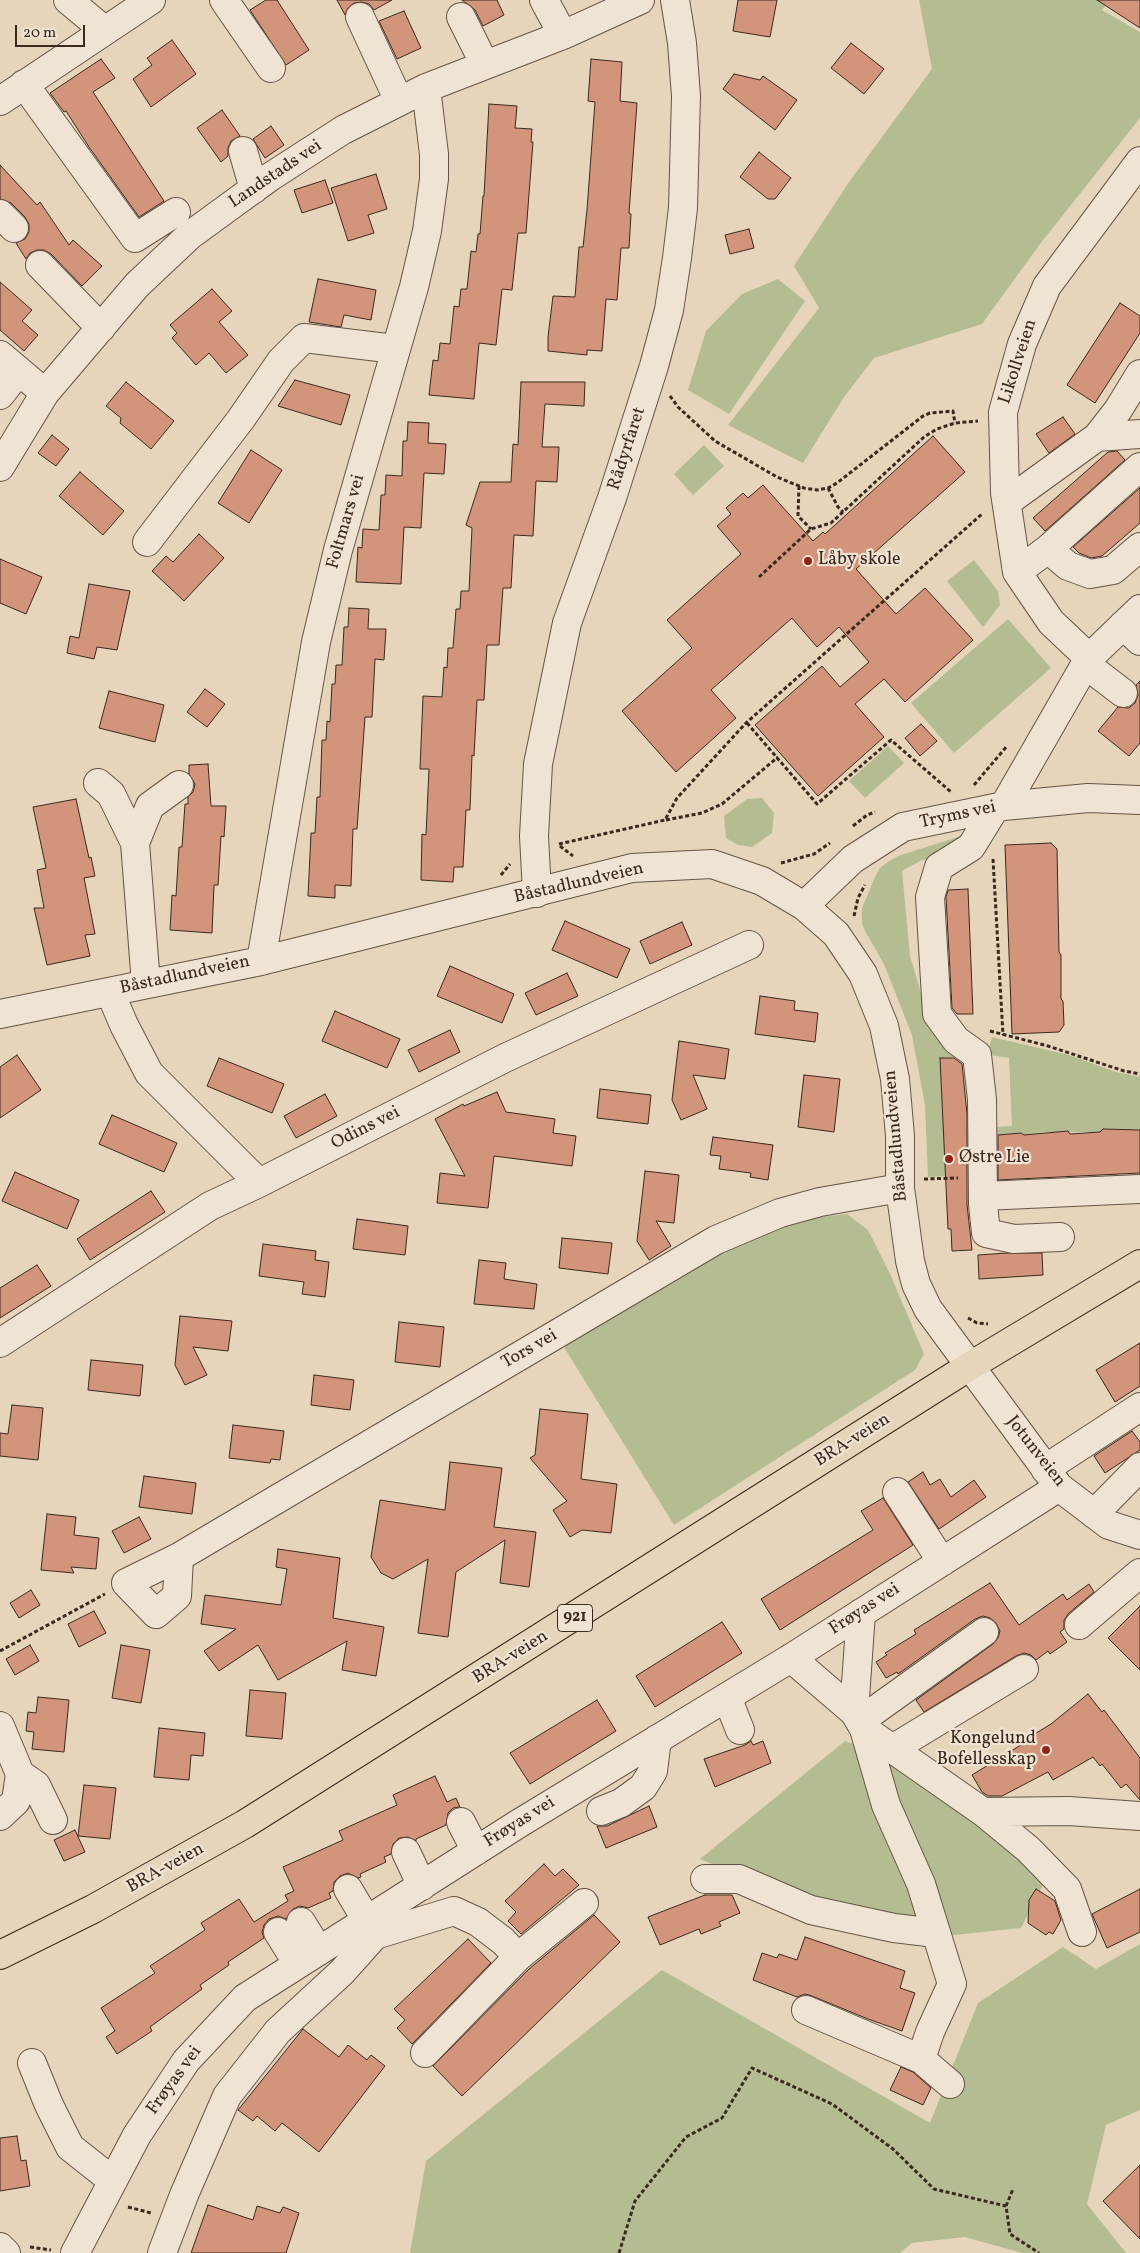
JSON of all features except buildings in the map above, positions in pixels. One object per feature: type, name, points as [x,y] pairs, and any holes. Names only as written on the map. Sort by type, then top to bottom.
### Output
[{"type":"main road","name":"BRA-veien","points":[[0,1955],[93,1909],[246,1824],[970,1366],[1140,1264]]},
{"type":"street","points":[[68,0],[104,30]]},
{"type":"street","points":[[151,0],[10,88],[135,238],[176,212]]},
{"type":"street","points":[[224,0],[271,68]]},
{"type":"street","points":[[544,0],[563,35]]},
{"type":"street","name":"Landstads vei","points":[[0,467],[45,393],[137,285],[189,236],[254,189],[343,130],[426,88],[563,35],[640,0]]},
{"type":"street","name":"Rådyrfaret","points":[[537,893],[534,836],[538,764],[567,623],[612,498],[654,366],[669,310],[683,208],[686,96],[682,42],[675,0]]},
{"type":"street","points":[[360,17],[399,101]]},
{"type":"street","points":[[461,17],[485,65]]},
{"type":"street","name":"Foltmars vei","points":[[261,960],[316,642],[338,550],[414,287],[427,231],[434,179],[434,154],[426,88]]},
{"type":"street","points":[[243,151],[254,189]]},
{"type":"street","name":"Likollveien","points":[[1123,693],[1087,661],[1051,622],[1017,572],[1005,493],[1003,412],[1022,344],[1047,286],[1140,161]]},
{"type":"street","points":[[40,265],[100,328]]},
{"type":"street","points":[[147,542],[241,419],[281,361],[304,338],[395,349]]},
{"type":"street","points":[[0,395],[9,363],[45,393]]},
{"type":"street","points":[[1007,502],[1097,437],[1118,410],[1140,374]]},
{"type":"street","points":[[1097,437],[1140,434]]},
{"type":"street","points":[[1017,572],[1048,549],[1140,467]]},
{"type":"street","points":[[1048,549],[1068,566],[1090,574],[1113,570],[1140,547]]},
{"type":"street","points":[[1060,1237],[1014,1239],[986,1233],[982,1187],[982,1100],[977,1055],[956,1040],[937,1014],[930,897],[940,867],[971,847],[994,814],[1087,661],[1134,625]]},
{"type":"street","points":[[98,783],[112,794],[136,844],[146,984]]},
{"type":"street","points":[[136,844],[150,806],[179,785]]},
{"type":"street","name":"Tryms vei","points":[[804,906],[854,859],[903,827],[1088,798],[1140,800]]},
{"type":"street","name":"Båstadlundveien","points":[[0,1014],[261,960],[632,868],[712,864],[762,881],[804,906],[836,934],[862,974],[884,1026],[895,1079],[900,1136],[912,1184],[916,1284],[928,1308],[970,1366]]},
{"type":"street","name":"Odins vei","points":[[0,1343],[210,1206],[260,1183],[504,1058],[749,945]]},
{"type":"street","points":[[110,992],[124,1026],[150,1073],[260,1183]]},
{"type":"street","name":"Tors vei","points":[[126,1583],[179,1557],[716,1240],[780,1213],[820,1202],[912,1184]]},
{"type":"street","points":[[982,1187],[1140,1189]]},
{"type":"street","name":"Jotunveien","points":[[970,1366],[1052,1478],[1109,1525],[1140,1535]]},
{"type":"street","name":"Frøyas vei","points":[[76,2253],[137,2135],[186,2060],[245,1998],[309,1958],[365,1928],[422,1886],[476,1851],[791,1658],[942,1562],[1052,1478],[1140,1407]]},
{"type":"street","points":[[1094,1514],[1140,1467]]},
{"type":"street","points":[[897,1492],[942,1562]]},
{"type":"street","points":[[126,1583],[156,1614],[176,1596],[179,1557]]},
{"type":"street","points":[[1078,1625],[1140,1573]]},
{"type":"street","points":[[861,1613],[859,1721],[886,1805],[921,1884],[952,1984],[930,2032],[921,2059]]},
{"type":"street","points":[[859,1721],[984,1632]]},
{"type":"street","points":[[791,1658],[892,1749],[983,1812],[1028,1849],[1068,1889],[1082,1932]]},
{"type":"street","points":[[892,1749],[1024,1668]]},
{"type":"street","points":[[727,1696],[740,1730]]},
{"type":"street","points":[[0,1726],[20,1774],[16,1801],[0,1816]]},
{"type":"street","points":[[601,1811],[620,1803],[643,1787],[653,1771],[657,1739]]},
{"type":"street","points":[[20,1774],[36,1785],[53,1820]]},
{"type":"street","points":[[983,1812],[1069,1811],[1140,1816]]},
{"type":"street","points":[[461,1822],[476,1851]]},
{"type":"street","points":[[406,1852],[422,1886]]},
{"type":"street","points":[[705,1879],[739,1879],[811,1910],[894,1928],[936,1933]]},
{"type":"street","points":[[348,1889],[365,1928]]},
{"type":"street","points":[[424,2053],[518,1957],[584,1903]]},
{"type":"street","points":[[365,1928],[454,1911],[478,1922],[503,1941],[518,1957]]},
{"type":"street","points":[[290,1927],[309,1958]]},
{"type":"street","points":[[162,2253],[184,2194],[227,2096],[278,2032],[342,1972],[365,1928]]},
{"type":"street","points":[[806,2010],[921,2059],[950,2084]]},
{"type":"street","points":[[32,2063],[49,2105],[70,2147],[113,2181]]},
{"type":"street","points":[[0,2247],[6,2253]]},
{"type":"path","points":[[666,390],[678,406],[715,441],[746,460],[800,486],[816,490],[828,488],[837,483],[930,412],[953,411],[955,424]]},
{"type":"path","points":[[759,576],[811,529],[831,522],[843,512],[924,437],[937,429],[955,424],[1003,419]]},
{"type":"path","points":[[800,486],[798,516],[811,529]]},
{"type":"path","points":[[828,488],[838,507],[843,512]]},
{"type":"path","points":[[746,723],[778,757],[817,804],[891,740],[955,794],[946,796]]},
{"type":"path","points":[[969,788],[976,784],[1010,743]]},
{"type":"path","points":[[665,820],[702,813],[722,804],[778,757]]},
{"type":"path","points":[[848,830],[867,815],[876,812]]},
{"type":"path","points":[[994,814],[1003,1035]]},
{"type":"path","points":[[554,837],[564,850],[578,858]]},
{"type":"path","points":[[773,861],[782,863],[814,854],[834,840]]},
{"type":"path","points":[[983,1029],[1048,1046],[1124,1071],[1140,1074]]},
{"type":"path","points":[[912,1184],[982,1187]]},
{"type":"path","points":[[0,1651],[126,1583]]},
{"type":"path","points":[[619,2253],[635,2200],[686,2137],[722,2118],[752,2068],[832,2104],[893,2149],[934,2188],[1006,2206]]},
{"type":"path","points":[[1013,2189],[1006,2206],[1010,2234],[1039,2253]]},
{"type":"path","points":[[126,2206],[143,2211]]},
{"type":"green space","points":[[919,0],[1110,0],[1102,10],[1140,32],[1140,118],[1040,244],[982,324],[874,358],[844,397],[803,463],[728,425],[819,308],[794,266],[849,182],[932,69]]},
{"type":"green space","points":[[778,279],[805,301],[729,414],[688,390],[706,331],[742,294]]},
{"type":"green space","points":[[704,445],[724,466],[693,495],[674,474]]},
{"type":"green space","points":[[974,560],[998,591],[1000,605],[983,627],[947,581]]},
{"type":"green space","points":[[1008,619],[1051,668],[954,753],[911,703]]},
{"type":"green space","points":[[888,746],[904,763],[865,798],[849,781]]},
{"type":"green space","points":[[762,798],[774,813],[772,833],[752,847],[738,845],[726,838],[724,816],[747,799]]},
{"type":"green space","points":[[961,836],[960,842],[947,853],[920,861],[902,871],[910,956],[925,1007],[964,1057],[941,1058],[946,1176],[928,1177],[925,1105],[912,1035],[884,964],[862,924],[862,908],[880,868],[888,862],[898,856]]},
{"type":"green space","points":[[992,1037],[1069,1055],[1116,1072],[1140,1077],[1140,1130],[1103,1129],[1100,1132],[1043,1132],[1024,1135],[1021,1133],[997,1135],[995,1137],[995,1127],[1012,1126],[1009,1058],[990,1055],[988,1051]]},
{"type":"green space","points":[[847,1214],[868,1230],[891,1276],[924,1354],[915,1370],[674,1525],[562,1344],[742,1240],[802,1219]]},
{"type":"green space","points":[[845,1741],[889,1756],[1014,1845],[1044,1883],[1021,1928],[953,1935],[797,1899],[700,1859]]},
{"type":"green space","points":[[1140,1944],[1140,2110],[1106,2125],[1087,2204],[1126,2253],[1022,2253],[965,2237],[912,2243],[900,2253],[410,2253],[426,2161],[662,1970],[930,2123],[978,2003],[1063,1947],[1096,1969]]},
{"type":"place","name":"Låby skole","points":[[808,561]]},
{"type":"place","name":"Østre Lie","points":[[949,1159]]},
{"type":"place","name":"Kongelund Bofellesskap","points":[[1046,1750]]}]
